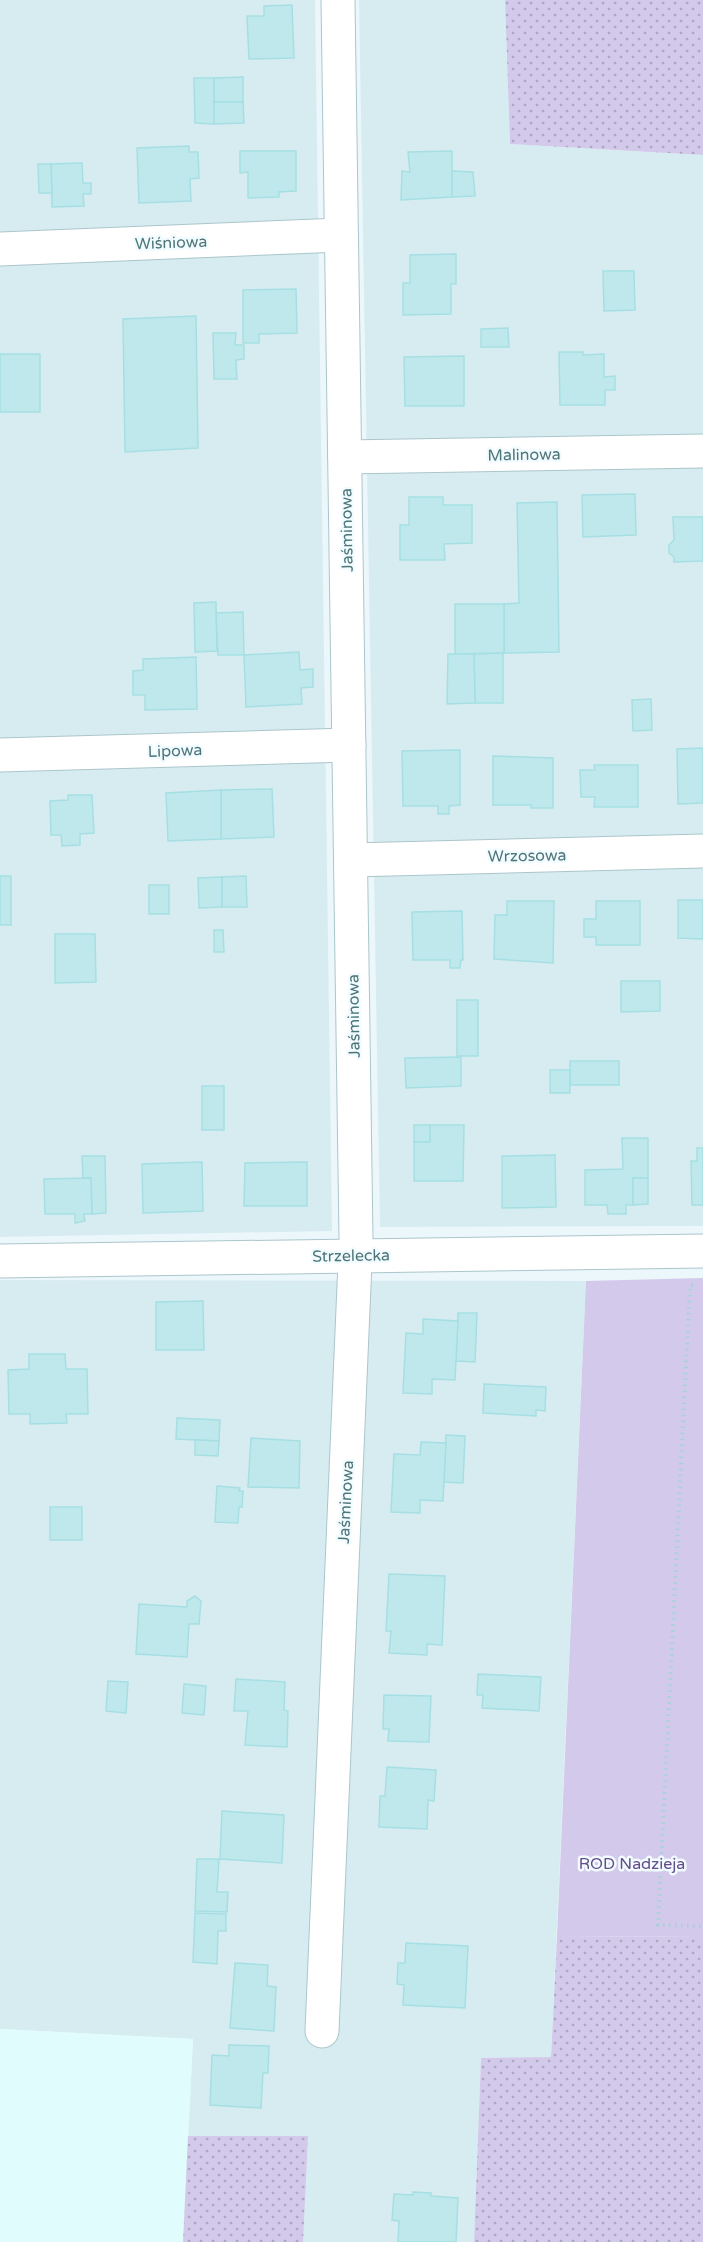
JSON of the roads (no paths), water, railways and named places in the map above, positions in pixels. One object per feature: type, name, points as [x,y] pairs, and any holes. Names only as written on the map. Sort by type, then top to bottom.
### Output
[{"type":"street","name":"Jaśminowa","points":[[322,2031],[356,1255],[339,0]]},
{"type":"street","name":"Wiśniowa","points":[[0,249],[341,234]]},
{"type":"street","name":"Malinowa","points":[[345,457],[703,451]]},
{"type":"street","name":"Lipowa","points":[[0,755],[349,745]]},
{"type":"street","name":"Wrzosowa","points":[[351,860],[703,851]]},
{"type":"street","name":"Strzelecka","points":[[0,1261],[703,1251]]},
{"type":"park label","name":"ROD Nadzieja","points":[[632,1863]]}]
